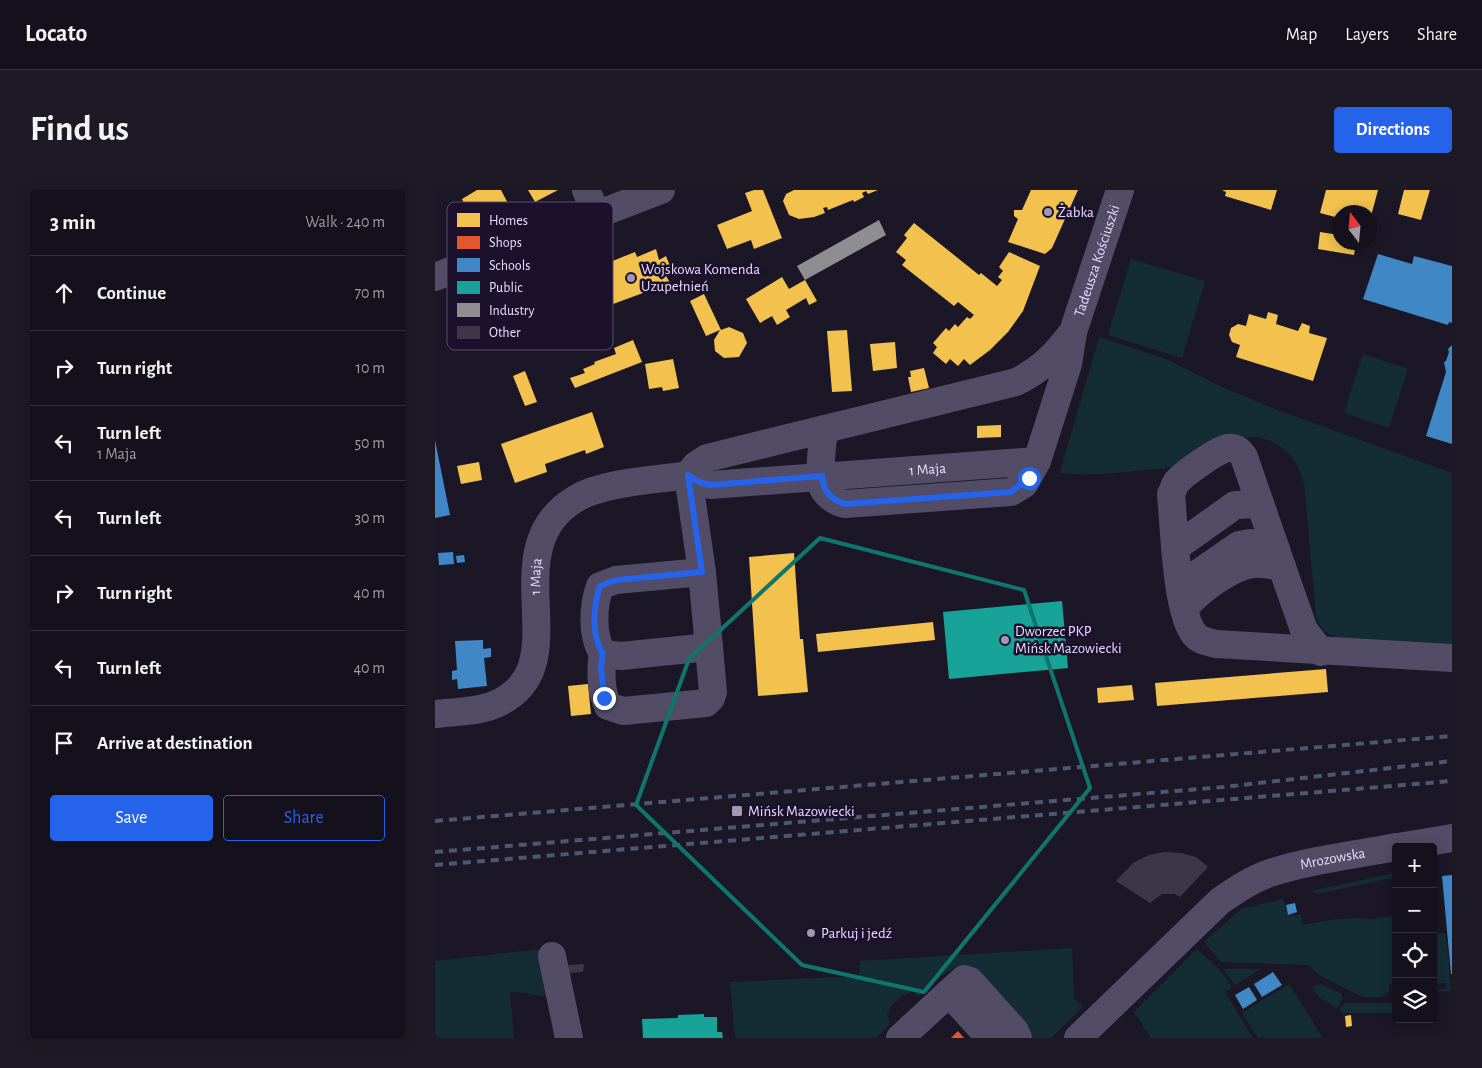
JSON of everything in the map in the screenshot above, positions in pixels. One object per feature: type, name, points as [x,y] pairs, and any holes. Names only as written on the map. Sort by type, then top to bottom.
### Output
[{"type":"street","points":[[586,190],[591,202]]},
{"type":"street","points":[[613,209],[661,190]]},
{"type":"street","name":"Tadeusza Kościuszki","points":[[1073,332],[1120,190]]},
{"type":"street","points":[[435,277],[447,272]]},
{"type":"street","points":[[702,572],[616,580],[600,586],[594,604],[598,646],[603,654],[601,666],[604,698],[608,706],[623,711],[706,702],[711,698],[713,692],[702,572],[688,475],[696,465],[707,458],[1016,382],[1051,360],[1073,332]]},
{"type":"street","name":"1 Maja","points":[[435,714],[492,706],[512,695],[527,678],[536,648],[534,564],[540,541],[549,523],[561,510],[578,497],[599,489],[688,475],[699,482],[710,485],[823,482],[1037,461],[1068,364],[1073,332]]},
{"type":"street","points":[[1016,382],[1030,390],[1049,419]]},
{"type":"street","points":[[823,482],[821,454],[825,429]]},
{"type":"street","points":[[1332,652],[1303,630],[1241,452],[1236,449],[1226,448],[1183,475],[1175,484],[1171,494],[1183,601],[1189,625],[1195,636],[1216,644],[1332,652],[1452,658]]},
{"type":"street","points":[[1175,536],[1229,490],[1248,488],[1268,527],[1255,564],[1243,566],[1198,594],[1183,601]]},
{"type":"street","points":[[1175,536],[1251,524],[1268,527]]},
{"type":"street","points":[[603,654],[621,656],[709,647]]},
{"type":"street","name":"Mrozowska","points":[[1424,843],[1452,838]]},
{"type":"street","name":"Mrozowska","points":[[1078,1038],[1220,902],[1244,885],[1270,873],[1392,849]]},
{"type":"street","points":[[552,956],[569,1038]]},
{"type":"street","points":[[900,1038],[964,979],[970,981],[1015,1031],[1018,1038]]},
{"type":"street","points":[[949,993],[990,1038]]},
{"type":"highlighted area","points":[[820,538],[1024,590],[1090,788],[924,992],[802,965],[636,805],[689,659]]},
{"type":"shaded area","points":[[1131,259],[1205,281],[1182,358],[1108,335]]},
{"type":"shaded area","points":[[1099,337],[1166,359],[1222,387],[1280,411],[1452,473],[1452,649],[1337,638],[1323,631],[1316,617],[1304,483],[1293,459],[1285,450],[1273,442],[1247,437],[1234,439],[1174,466],[1163,468],[1102,474],[1060,473]]},
{"type":"shaded area","points":[[1363,354],[1408,369],[1389,428],[1344,413]]},
{"type":"shaded area","points":[[1392,874],[1392,878],[1318,894],[1310,891]]},
{"type":"shaded area","points":[[1283,899],[1288,916],[1301,914],[1303,925],[1345,919],[1392,917],[1392,984],[1389,984],[1389,991],[1382,997],[1363,997],[1319,975],[1308,965],[1221,962],[1205,944],[1205,941],[1241,909]]},
{"type":"shaded area","points":[[1446,933],[1451,991],[1438,992],[1438,990],[1447,988],[1446,983],[1437,984],[1437,934]]},
{"type":"shaded area","points":[[1072,948],[1074,998],[1083,1007],[1051,1038],[1032,1038],[1029,1027],[971,969],[958,966],[936,979],[918,997],[912,991],[905,996],[903,995],[889,1008],[890,1011],[887,1014],[890,1024],[876,1038],[735,1038],[730,982],[859,976],[860,961]]},
{"type":"shaded area","points":[[542,949],[552,997],[510,992],[514,1038],[435,1038],[435,961]]},
{"type":"shaded area","points":[[1197,949],[1219,969],[1232,987],[1225,992],[1253,1038],[1151,1038],[1134,1012]]},
{"type":"shaded area","points":[[1223,969],[1259,969],[1259,970],[1235,985]]},
{"type":"shaded area","points":[[1289,984],[1323,1038],[1258,1038],[1242,1013]]},
{"type":"shaded area","points":[[1321,984],[1342,994],[1342,999],[1337,1009],[1319,997],[1312,987]]},
{"type":"shaded area","points":[[1346,1003],[1392,1003],[1392,1013],[1341,1013],[1340,1007]]},
{"type":"building: Homes","points":[[477,190],[501,190],[507,202],[463,202],[462,199]]},
{"type":"building: Homes","points":[[528,190],[558,190],[535,202]]},
{"type":"building: Homes","points":[[763,190],[782,238],[754,249],[751,240],[727,249],[717,225],[752,211],[745,193]]},
{"type":"building: Homes","points":[[794,190],[878,190],[868,194],[866,191],[862,193],[864,197],[854,202],[853,200],[828,210],[827,207],[823,208],[825,213],[799,219],[789,215],[783,201],[786,194]]},
{"type":"building: Homes","points":[[1031,190],[1078,190],[1052,248],[1045,254],[1008,242],[1018,219],[1014,216],[1014,210],[1022,210]]},
{"type":"building: Homes","points":[[1222,190],[1277,190],[1271,210],[1225,196],[1226,192]]},
{"type":"building: Homes","points":[[1326,190],[1378,190],[1374,205],[1332,205],[1332,216],[1320,213]]},
{"type":"building: Homes","points":[[1404,190],[1430,190],[1421,220],[1398,214]]},
{"type":"building: Homes","points":[[914,223],[979,275],[981,273],[997,286],[1002,280],[998,277],[1003,271],[999,267],[1009,252],[1040,266],[1023,311],[1008,332],[990,350],[970,365],[964,359],[958,366],[950,359],[946,364],[933,353],[937,347],[933,343],[946,328],[949,331],[955,324],[958,327],[967,317],[970,319],[974,315],[958,302],[954,306],[902,265],[906,260],[896,252],[907,238],[904,235]]},
{"type":"building: Homes","points":[[1320,232],[1332,234],[1332,250],[1355,250],[1354,255],[1318,249]]},
{"type":"building: Homes","name":"Wojskowa Komenda Uzupełnień","points":[[656,249],[659,260],[666,256],[672,271],[664,272],[670,283],[613,304],[613,261],[635,252],[637,257]]},
{"type":"building: Homes","points":[[782,277],[789,289],[805,280],[817,301],[809,305],[806,298],[786,310],[790,317],[777,325],[772,316],[760,323],[746,299]]},
{"type":"building: Homes","points":[[704,294],[721,330],[729,327],[743,333],[747,343],[739,357],[724,358],[715,351],[714,340],[720,330],[706,336],[690,301]]},
{"type":"building: Homes","points":[[1268,312],[1278,315],[1276,324],[1298,331],[1302,323],[1310,326],[1309,333],[1327,338],[1313,381],[1236,357],[1240,345],[1232,342],[1229,335],[1231,328],[1238,324],[1246,326],[1249,314],[1266,319]]},
{"type":"building: Homes","points":[[847,330],[852,391],[832,392],[827,331]]},
{"type":"building: Homes","points":[[633,340],[642,362],[575,388],[570,378],[585,373],[583,369],[595,364],[594,362],[616,354],[614,348]]},
{"type":"building: Homes","points":[[895,342],[897,368],[873,371],[870,344]]},
{"type":"building: Homes","points":[[673,359],[679,388],[663,391],[662,387],[649,389],[645,364]]},
{"type":"building: Homes","points":[[924,368],[929,388],[911,392],[908,377],[911,377],[910,371]]},
{"type":"building: Homes","points":[[525,371],[537,402],[525,406],[513,376]]},
{"type":"building: Homes","points":[[592,412],[604,447],[586,454],[585,450],[545,464],[547,472],[515,483],[501,444]]},
{"type":"building: Homes","points":[[1001,425],[1001,437],[977,438],[977,426]]},
{"type":"building: Homes","points":[[479,462],[482,480],[461,484],[457,466]]},
{"type":"building: Homes","points":[[794,553],[800,639],[803,639],[808,692],[758,696],[749,557]]},
{"type":"building: Homes","points":[[933,622],[935,640],[818,652],[816,634]]},
{"type":"building: Homes","points":[[1326,669],[1328,692],[1157,706],[1155,683]]},
{"type":"building: Homes","points":[[588,684],[591,714],[571,716],[568,686]]},
{"type":"building: Homes","points":[[1132,685],[1134,700],[1098,703],[1097,688]]},
{"type":"building: Homes","points":[[1351,1015],[1352,1026],[1346,1027],[1345,1016]]},
{"type":"building: Shops","points":[[958,1031],[964,1038],[951,1038]]},
{"type":"building: Schools","points":[[1378,254],[1412,264],[1414,256],[1452,266],[1452,323],[1449,322],[1448,325],[1363,299]]},
{"type":"building: Schools","points":[[1452,345],[1452,444],[1426,436],[1446,372],[1444,362],[1449,352],[1448,349]]},
{"type":"building: Schools","points":[[435,440],[450,515],[435,518]]},
{"type":"building: Schools","points":[[453,552],[454,564],[439,565],[438,553]]},
{"type":"building: Schools","points":[[464,555],[465,562],[457,563],[456,556]]},
{"type":"building: Schools","points":[[483,640],[483,649],[491,648],[491,657],[484,658],[487,686],[458,689],[457,679],[452,680],[452,671],[457,670],[455,641]]},
{"type":"building: Schools","points":[[1452,875],[1452,974],[1451,974],[1442,876]]},
{"type":"building: Schools","points":[[1295,903],[1297,912],[1288,915],[1286,905]]},
{"type":"building: Schools","points":[[1273,972],[1282,985],[1262,997],[1254,984]]},
{"type":"building: Schools","points":[[1249,987],[1257,1000],[1243,1009],[1235,995]]},
{"type":"building: Public","name":"Dworzec PKP Mińsk Mazowiecki","points":[[1062,601],[1068,668],[949,679],[943,612]]},
{"type":"building: Public","points":[[704,1014],[704,1017],[717,1017],[717,1032],[722,1032],[723,1038],[643,1038],[642,1019],[678,1018],[678,1015]]},
{"type":"building: Industry","points":[[879,220],[886,235],[805,280],[797,266]]},
{"type":"building: Other","points":[[1164,852],[1181,853],[1196,857],[1208,867],[1180,897],[1174,894],[1162,894],[1150,903],[1116,881],[1133,863],[1149,855]]},
{"type":"building: Other","points":[[584,964],[583,972],[569,973],[568,965]]},
{"type":"railway","points":[[435,821],[1452,736]]},
{"type":"railway","points":[[435,852],[1224,787],[1452,761]]},
{"type":"railway","points":[[435,865],[1452,781]]},
{"type":"place","name":"Żabka","points":[[1048,212]]},
{"type":"place","name":"Wojskowa Komenda Uzupełnień","points":[[631,278]]},
{"type":"place","name":"Dworzec PKP Mińsk Mazowiecki","points":[[1005,640]]},
{"type":"place","name":"Mińsk Mazowiecki","points":[[737,811]]},
{"type":"place","name":"Parkuj i jedź","points":[[811,933]]},
{"type":"route","points":[[604,698],[601,666],[603,654],[598,646],[594,604],[600,586],[616,580],[702,572],[688,475],[699,482],[710,485],[822,476],[823,487],[833,499],[845,504],[1011,492],[1024,484],[1029,478]]}]
